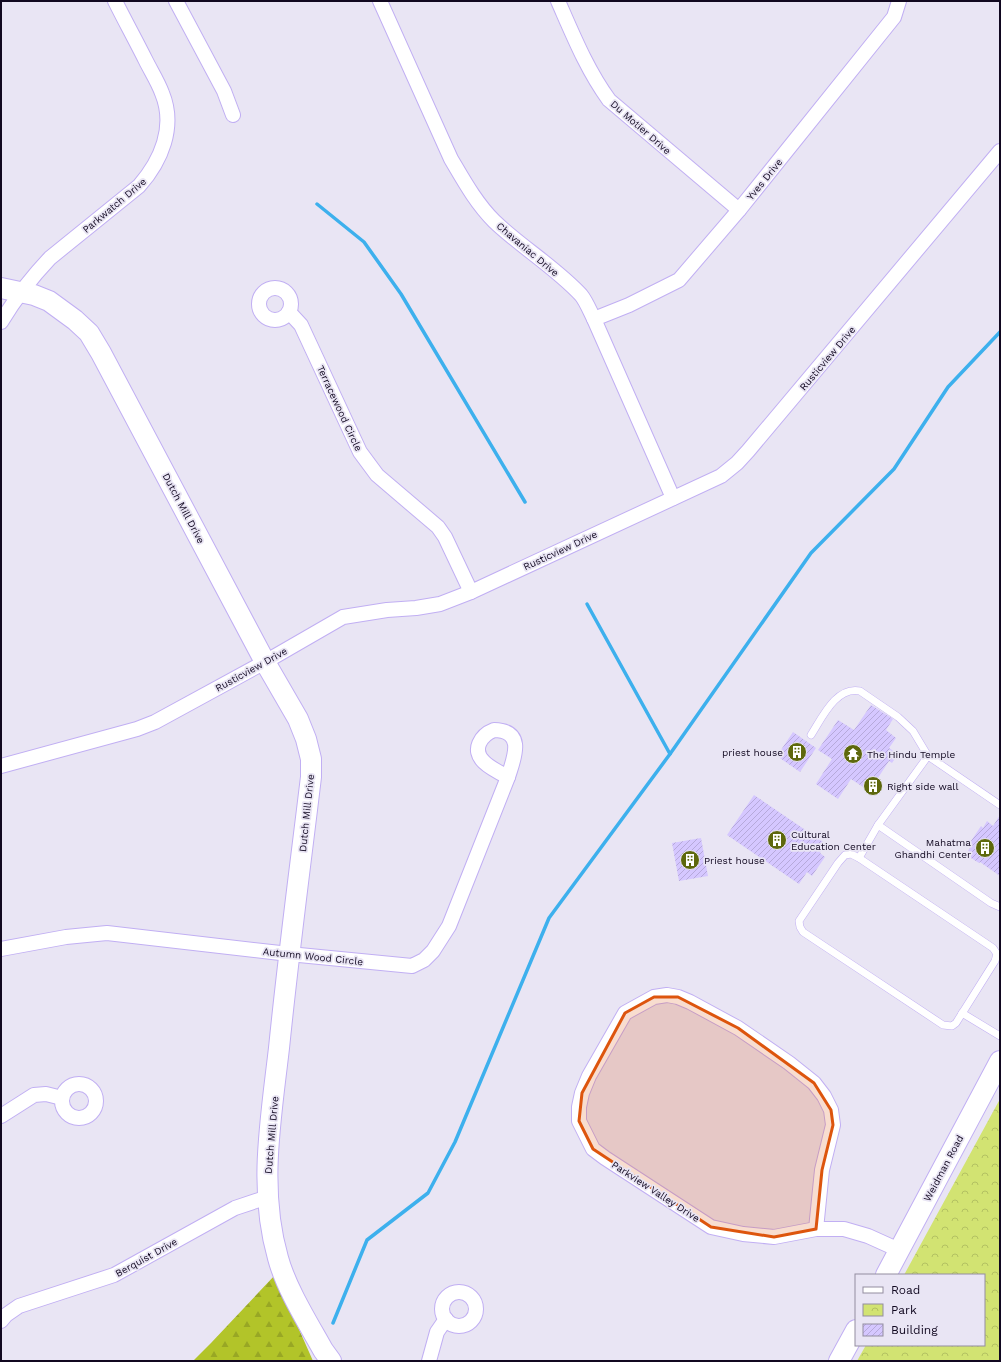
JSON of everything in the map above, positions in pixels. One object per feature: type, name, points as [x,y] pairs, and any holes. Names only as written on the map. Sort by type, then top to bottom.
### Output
[{"type":"street","name":"Parkwatch Drive","points":[[1,322],[21,292],[50,258],[139,186],[150,174],[166,139],[167,124],[163,94],[115,1]]},
{"type":"street","points":[[176,1],[220,85],[233,116]]},
{"type":"street","name":"Chavaniac Drive","points":[[380,1],[451,159],[479,205],[495,222],[561,276],[582,296],[594,319],[673,498]]},
{"type":"street","name":"Du Motier Drive","points":[[558,1],[589,68],[609,100],[739,210]]},
{"type":"street","name":"Yves Drive","points":[[594,319],[629,305],[679,280],[739,210],[894,17],[899,1]]},
{"type":"street","name":"Rusticview Drive","points":[[1,766],[138,729],[155,722],[265,662],[343,617],[440,604],[471,592],[721,476],[736,463],[1000,151]]},
{"type":"street","name":"Dutch Mill Drive","points":[[1,288],[34,295],[49,301],[75,320],[89,333],[102,353],[265,662],[298,719],[306,739],[311,759],[311,778],[289,954],[267,1161],[268,1196],[278,1259],[286,1280],[323,1350],[331,1361]]},
{"type":"street","name":"Terracewood Circle","points":[[289,312],[301,325],[360,452],[377,475],[438,527],[445,537],[471,592]]},
{"type":"street","name":"Autumn Wood Circle","points":[[1,949],[66,937],[107,933],[289,954],[412,966],[424,960],[433,951],[449,926],[508,777]]},
{"type":"street","name":"Parkview Valley Drive","points":[[816,1229],[822,1170],[833,1125],[831,1110],[824,1096],[814,1082],[790,1063],[738,1028],[678,997],[667,995],[654,997],[635,1006],[625,1013],[589,1076],[582,1093],[579,1107],[579,1121],[593,1149],[711,1227],[743,1234],[774,1237],[816,1229],[844,1229],[868,1236],[899,1250]]},
{"type":"street","name":"Weidman Road","points":[[887,1274],[1000,1061]]},
{"type":"street","points":[[1,1116],[34,1094],[46,1094],[62,1098]]},
{"type":"street","name":"Berquist Drive","points":[[1,1321],[6,1315],[19,1306],[114,1275],[235,1208],[268,1196]]},
{"type":"street","points":[[429,1361],[437,1332],[446,1319]]},
{"type":"street","points":[[839,1361],[855,1332]]},
{"type":"lane","points":[[811,735],[832,703],[847,691],[860,691],[898,717],[913,731],[928,756],[1000,806]]},
{"type":"lane","points":[[859,858],[878,825],[928,756]]},
{"type":"lane","points":[[878,825],[991,903],[1000,907]]},
{"type":"lane","points":[[852,854],[859,858],[993,948],[997,954],[995,961],[962,1013],[956,1023],[952,1026],[944,1025],[803,932],[799,921],[845,855],[852,854]]},
{"type":"lane","points":[[962,1013],[1000,1036]]},
{"type":"highlighted area","points":[[654,997],[678,997],[738,1028],[814,1083],[831,1110],[833,1125],[822,1170],[816,1229],[774,1237],[711,1227],[593,1149],[579,1121],[582,1093],[625,1013]]},
{"type":"green space","points":[[1000,1099],[1000,1361],[857,1361],[865,1346],[985,1346],[985,1274],[905,1274]]},
{"type":"green space","points":[[275,1275],[313,1361],[193,1361],[211,1343]]},
{"type":"building","name":"The Hindu Temple","points":[[871,705],[893,719],[886,730],[896,738],[889,748],[898,754],[892,763],[889,761],[876,781],[879,783],[872,793],[851,779],[838,799],[816,784],[832,759],[818,750],[838,720],[854,730]]},
{"type":"building","name":"priest house","points":[[793,732],[816,748],[800,772],[777,756]]},
{"type":"building","name":"Cultural Education Center","points":[[754,795],[826,844],[820,853],[825,857],[812,876],[807,872],[799,884],[727,835]]},
{"type":"building","name":"Mahatma Ghandhi Center","points":[[1000,815],[1000,876],[980,862],[979,863],[971,858],[971,854],[968,851],[972,845],[969,844],[981,826],[983,828],[987,821],[993,826]]},
{"type":"building","name":"Priest house","points":[[701,838],[708,876],[679,881],[672,843]]},
{"type":"waterway","points":[[317,204],[364,242],[401,294],[525,502]]},
{"type":"waterway","points":[[333,1323],[367,1240],[428,1193],[455,1142],[549,918],[670,754],[811,553],[894,469],[948,387],[1000,332]]},
{"type":"waterway","points":[[587,604],[670,754]]},
{"type":"place","name":"priest house","points":[[797,752]]},
{"type":"place","name":"The Hindu Temple","points":[[853,754]]},
{"type":"place","name":"Right side wall","points":[[873,786]]},
{"type":"place","name":"Cultural Education Center","points":[[777,840]]},
{"type":"place","name":"Mahatma Ghandhi Center","points":[[985,848]]},
{"type":"place","name":"Priest house","points":[[690,860]]}]
